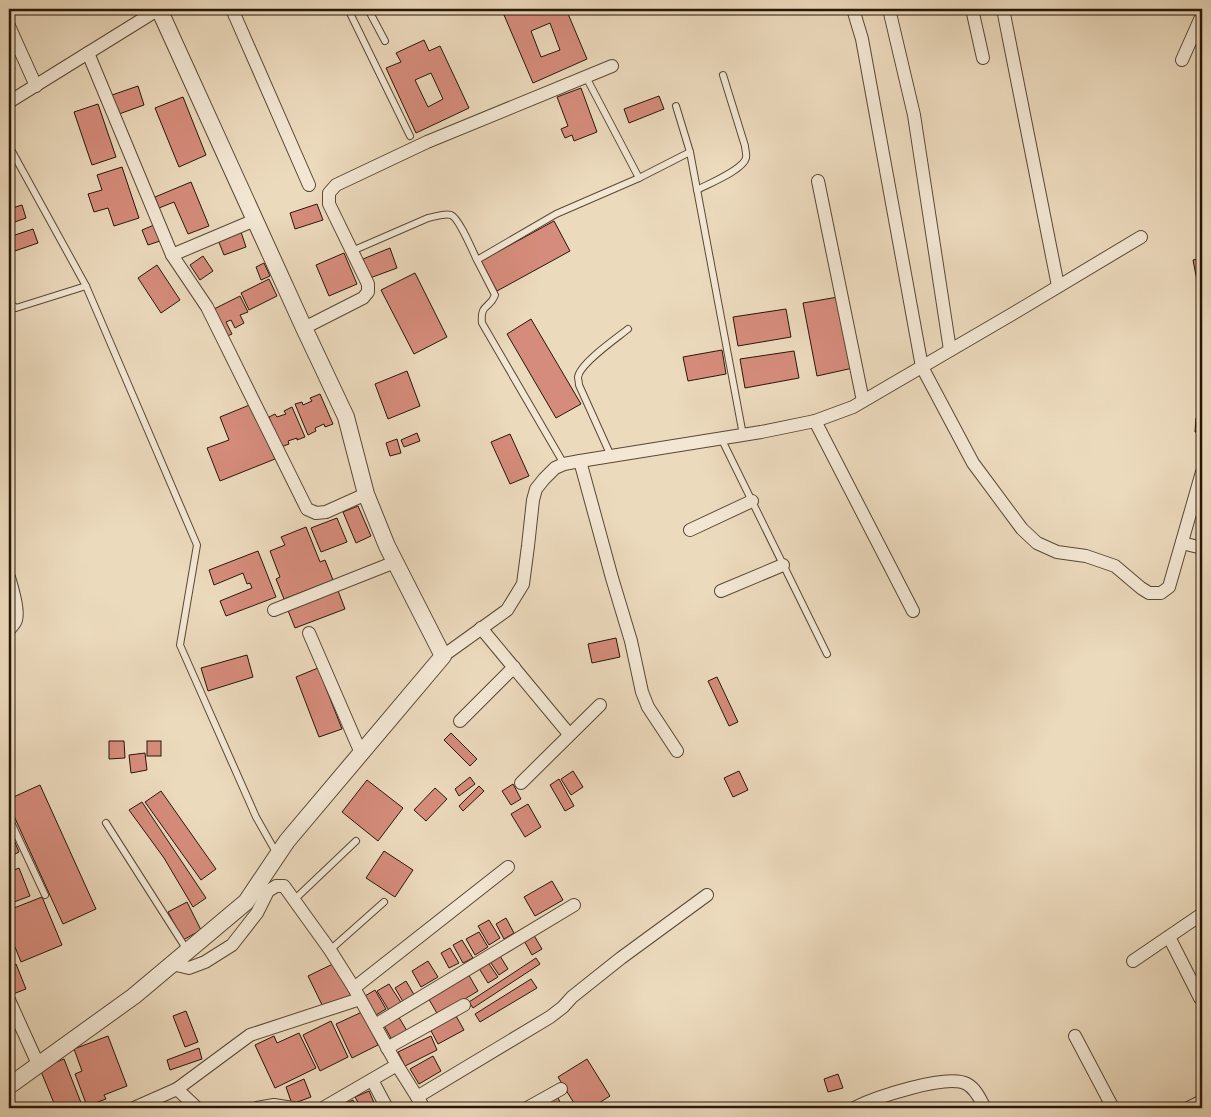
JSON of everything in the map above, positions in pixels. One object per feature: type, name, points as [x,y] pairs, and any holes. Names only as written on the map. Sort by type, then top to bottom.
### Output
[{"type":"street","points":[[9,102],[160,9],[346,417],[366,494],[387,546],[442,656]]},
{"type":"street","points":[[232,9],[309,185]]},
{"type":"street","points":[[854,9],[862,39],[922,367],[973,463],[1022,529],[1037,544],[1056,552],[1086,556],[1116,566],[1149,593],[1161,593],[1169,587],[1202,472]]},
{"type":"street","points":[[889,9],[914,115],[950,350]]},
{"type":"street","points":[[972,9],[983,58]]},
{"type":"street","points":[[1003,9],[1058,286]]},
{"type":"street","points":[[1182,60],[1202,15]]},
{"type":"street","points":[[9,26],[36,86]]},
{"type":"street","points":[[88,53],[172,255],[207,308],[307,509],[316,513],[326,512],[366,494]]},
{"type":"street","points":[[304,328],[363,298],[368,292],[368,284],[329,204],[329,193],[336,185],[427,142],[612,66]]},
{"type":"street","points":[[818,182],[863,401]]},
{"type":"street","points":[[172,255],[255,220]]},
{"type":"street","points":[[9,1086],[134,996],[246,902],[287,841],[442,656],[506,610],[523,584],[533,500],[536,490],[555,468],[580,461],[743,435],[815,421],[852,407],[1014,314],[1141,237]]},
{"type":"street","points":[[815,421],[913,610]]},
{"type":"street","points":[[580,461],[631,641],[642,692],[648,707],[677,751]]},
{"type":"street","points":[[690,530],[752,501]]},
{"type":"street","points":[[1182,543],[1202,548]]},
{"type":"street","points":[[274,610],[395,562]]},
{"type":"street","points":[[721,591],[783,565]]},
{"type":"street","points":[[9,577],[15,599],[16,621],[9,630]]},
{"type":"street","points":[[481,628],[569,734]]},
{"type":"street","points":[[309,633],[361,753]]},
{"type":"street","points":[[460,721],[514,667]]},
{"type":"street","points":[[521,783],[600,705]]},
{"type":"street","points":[[134,1108],[177,1088],[250,1035],[357,994],[508,868]]},
{"type":"street","points":[[172,964],[188,968],[205,962],[232,946],[257,913],[268,891],[276,886],[284,886],[330,950],[424,1108]]},
{"type":"street","points":[[417,1097],[550,1017],[621,958],[707,895]]},
{"type":"street","points":[[375,1025],[574,905]]},
{"type":"street","points":[[1133,961],[1202,914]]},
{"type":"street","points":[[1169,937],[1200,998]]},
{"type":"street","points":[[9,1000],[38,1064]]},
{"type":"street","points":[[387,1048],[464,1005]]},
{"type":"street","points":[[1075,1036],[1113,1108]]},
{"type":"street","points":[[323,1108],[397,1065]]},
{"type":"street","points":[[372,1080],[388,1108]]},
{"type":"street","points":[[861,1107],[891,1093],[954,1080],[966,1083],[977,1092],[985,1108]]},
{"type":"street","points":[[177,1088],[197,1108]]},
{"type":"street","points":[[527,1108],[561,1089]]},
{"type":"street","points":[[1188,1108],[1202,1101]]},
{"type":"street","points":[[257,1108],[274,1105],[293,1108]]},
{"type":"lane","points":[[348,9],[410,136]]},
{"type":"lane","points":[[368,9],[384,42]]},
{"type":"lane","points":[[697,190],[736,168],[746,159],[745,146],[723,75]]},
{"type":"lane","points":[[586,77],[639,178]]},
{"type":"lane","points":[[676,106],[690,152],[743,435]]},
{"type":"lane","points":[[9,146],[86,286],[197,545],[180,645],[256,817],[278,856]]},
{"type":"lane","points":[[477,260],[556,214],[639,178],[690,152]]},
{"type":"lane","points":[[352,251],[428,218],[449,214],[456,218],[495,295],[494,299],[481,314],[482,323],[564,464]]},
{"type":"lane","points":[[9,302],[16,308],[86,286]]},
{"type":"lane","points":[[611,456],[579,385],[578,376],[588,361],[628,329]]},
{"type":"lane","points":[[721,438],[827,654]]},
{"type":"lane","points":[[9,818],[45,895]]},
{"type":"lane","points":[[106,823],[188,951]]},
{"type":"lane","points":[[294,900],[356,841]]},
{"type":"lane","points":[[330,950],[384,902]]},
{"type":"building","points":[[514,9],[566,9],[587,59],[533,83],[504,15],[514,11]],"holes":[[[550,23],[560,50],[541,57],[531,31]]]},
{"type":"building","points":[[424,40],[429,51],[440,46],[469,108],[416,133],[386,68],[401,62],[396,53]],"holes":[[[431,73],[443,99],[428,107],[415,80]]]},
{"type":"building","points":[[9,55],[15,69],[9,72]]},
{"type":"building","points":[[138,86],[144,105],[119,114],[112,95]]},
{"type":"building","points":[[581,88],[597,132],[574,141],[572,135],[565,138],[561,129],[568,126],[557,97]]},
{"type":"building","points":[[659,96],[664,109],[629,123],[624,109]]},
{"type":"building","points":[[183,97],[206,155],[179,167],[155,108]]},
{"type":"building","points":[[98,104],[116,157],[92,165],[74,112]]},
{"type":"building","points":[[122,167],[139,218],[114,226],[108,208],[94,212],[88,194],[102,190],[97,175]]},
{"type":"building","points":[[191,182],[209,226],[188,234],[174,202],[159,208],[155,197]]},
{"type":"building","points":[[317,204],[323,220],[295,229],[290,213]]},
{"type":"building","points":[[22,205],[26,218],[9,224],[9,209]]},
{"type":"building","points":[[554,221],[570,251],[497,291],[481,261]]},
{"type":"building","points":[[154,225],[160,241],[148,245],[142,230]]},
{"type":"building","points":[[33,229],[38,243],[9,253],[9,237]]},
{"type":"building","points":[[241,232],[246,247],[224,255],[218,240]]},
{"type":"building","points":[[390,248],[397,268],[370,278],[363,259]]},
{"type":"building","points":[[344,253],[357,284],[329,296],[316,265]]},
{"type":"building","points":[[203,256],[213,271],[200,280],[190,265]]},
{"type":"building","points":[[1202,258],[1202,290],[1199,291],[1193,260]]},
{"type":"building","points":[[264,263],[270,276],[261,280],[256,267]]},
{"type":"building","points":[[157,265],[180,300],[161,313],[138,278]]},
{"type":"building","points":[[415,273],[447,337],[414,354],[381,290]]},
{"type":"building","points":[[269,279],[277,296],[249,310],[241,293]]},
{"type":"building","points":[[240,296],[248,312],[240,315],[244,323],[235,328],[231,320],[226,322],[232,334],[225,337],[212,310]]},
{"type":"building","points":[[838,297],[853,368],[817,376],[803,303]]},
{"type":"building","points":[[786,309],[791,337],[738,346],[733,317]]},
{"type":"building","points":[[531,319],[581,404],[556,418],[507,334]]},
{"type":"building","points":[[722,350],[726,374],[688,381],[683,357]]},
{"type":"building","points":[[794,351],[799,378],[745,388],[740,359]]},
{"type":"building","points":[[407,371],[420,406],[388,419],[375,384]]},
{"type":"building","points":[[320,394],[333,424],[325,427],[324,424],[315,428],[316,431],[308,435],[295,404],[302,402],[303,405],[312,401],[310,398]]},
{"type":"building","points":[[252,404],[275,459],[220,481],[207,448],[229,440],[220,417]]},
{"type":"building","points":[[292,407],[305,437],[288,441],[289,444],[281,447],[269,417],[275,414],[277,417],[286,414],[284,411]]},
{"type":"building","points":[[1196,418],[1202,419],[1202,433],[1195,432]]},
{"type":"building","points":[[417,433],[420,441],[404,447],[401,440]]},
{"type":"building","points":[[510,434],[529,476],[510,484],[491,442]]},
{"type":"building","points":[[397,439],[401,453],[390,456],[386,443]]},
{"type":"building","points":[[358,506],[371,536],[356,543],[343,512]]},
{"type":"building","points":[[337,518],[347,542],[321,552],[311,528]]},
{"type":"building","points":[[306,527],[320,562],[325,560],[333,580],[284,599],[276,579],[280,577],[270,551],[285,545],[281,537]]},
{"type":"building","points":[[258,551],[276,597],[226,616],[220,601],[252,588],[250,583],[247,584],[243,573],[214,585],[209,570]]},
{"type":"building","points":[[337,588],[345,609],[295,628],[287,608]]},
{"type":"building","points":[[616,638],[620,657],[592,663],[588,644]]},
{"type":"building","points":[[247,655],[253,677],[208,691],[201,668]]},
{"type":"building","points":[[318,668],[342,729],[319,737],[296,677]]},
{"type":"building","points":[[717,677],[738,722],[729,726],[708,681]]},
{"type":"building","points":[[451,733],[477,759],[470,766],[444,740]]},
{"type":"building","points":[[109,741],[124,741],[125,758],[109,759]]},
{"type":"building","points":[[147,741],[161,741],[161,756],[147,756]]},
{"type":"building","points":[[145,753],[147,770],[131,773],[129,755]]},
{"type":"building","points":[[573,771],[583,787],[571,795],[561,779]]},
{"type":"building","points":[[739,771],[748,790],[733,797],[724,778]]},
{"type":"building","points":[[470,777],[475,784],[459,796],[455,789]]},
{"type":"building","points":[[559,779],[574,806],[565,811],[550,785]]},
{"type":"building","points":[[367,780],[403,808],[378,841],[342,812]]},
{"type":"building","points":[[513,784],[521,799],[511,805],[502,791]]},
{"type":"building","points":[[40,785],[96,909],[63,924],[9,805],[9,799]]},
{"type":"building","points":[[479,786],[484,791],[463,811],[459,806]]},
{"type":"building","points":[[435,788],[447,799],[426,821],[414,810]]},
{"type":"building","points":[[161,791],[216,869],[201,880],[145,802]]},
{"type":"building","points":[[142,802],[206,898],[193,907],[164,858],[129,810]]},
{"type":"building","points":[[528,804],[541,827],[525,837],[511,814]]},
{"type":"building","points":[[9,828],[19,852],[9,857]]},
{"type":"building","points":[[384,851],[413,870],[395,897],[366,878]]},
{"type":"building","points":[[19,868],[30,896],[14,902],[9,890],[9,872]]},
{"type":"building","points":[[552,881],[563,900],[535,916],[524,897]]},
{"type":"building","points":[[42,897],[62,945],[21,962],[15,947],[9,950],[9,910]]},
{"type":"building","points":[[187,902],[201,930],[183,940],[168,912]]},
{"type":"building","points":[[506,918],[514,933],[504,939],[496,924]]},
{"type":"building","points":[[489,920],[500,938],[489,945],[478,926]]},
{"type":"building","points":[[479,932],[488,947],[475,955],[466,939]]},
{"type":"building","points":[[532,932],[542,949],[532,955],[522,937]]},
{"type":"building","points":[[462,940],[473,958],[463,963],[453,945]]},
{"type":"building","points":[[450,948],[459,963],[449,968],[441,953]]},
{"type":"building","points":[[497,951],[508,969],[499,975],[487,957]]},
{"type":"building","points":[[536,958],[540,964],[473,1008],[469,1002]]},
{"type":"building","points":[[428,961],[438,977],[421,987],[412,971]]},
{"type":"building","points":[[487,961],[498,977],[488,983],[477,965]]},
{"type":"building","points":[[337,962],[353,995],[324,1009],[308,976]]},
{"type":"building","points":[[16,964],[26,989],[13,994],[9,985],[9,967]]},
{"type":"building","points":[[467,972],[478,991],[438,1015],[427,996]]},
{"type":"building","points":[[531,979],[537,988],[480,1022],[475,1014]]},
{"type":"building","points":[[406,981],[416,998],[405,1005],[395,988]]},
{"type":"building","points":[[389,984],[402,1004],[390,1012],[377,991]]},
{"type":"building","points":[[375,990],[386,1009],[376,1015],[365,996]]},
{"type":"building","points":[[186,1011],[198,1042],[185,1047],[173,1016]]},
{"type":"building","points":[[362,1012],[378,1045],[352,1058],[336,1024]]},
{"type":"building","points":[[397,1014],[407,1031],[392,1040],[383,1024]]},
{"type":"building","points":[[456,1016],[464,1030],[438,1044],[430,1029]]},
{"type":"building","points":[[331,1021],[348,1057],[320,1071],[303,1035]]},
{"type":"building","points":[[299,1033],[316,1068],[275,1088],[255,1045],[274,1036],[277,1043]]},
{"type":"building","points":[[108,1036],[127,1086],[104,1095],[106,1099],[87,1106],[75,1074],[82,1071],[74,1049]]},
{"type":"building","points":[[431,1036],[437,1050],[405,1066],[398,1052]]},
{"type":"building","points":[[199,1048],[202,1059],[170,1070],[167,1060]]},
{"type":"building","points":[[433,1056],[441,1071],[419,1084],[410,1069]]},
{"type":"building","points":[[64,1059],[83,1108],[56,1108],[40,1069]]},
{"type":"building","points":[[587,1059],[610,1096],[591,1108],[577,1108],[558,1077]]},
{"type":"building","points":[[838,1074],[843,1088],[828,1092],[824,1079]]},
{"type":"building","points":[[304,1079],[311,1097],[292,1104],[286,1087]]},
{"type":"building","points":[[369,1091],[375,1105],[361,1108],[355,1097]]},
{"type":"building","points":[[558,1098],[563,1108],[536,1108]]},
{"type":"building","points":[[353,1100],[357,1108],[335,1108]]}]
